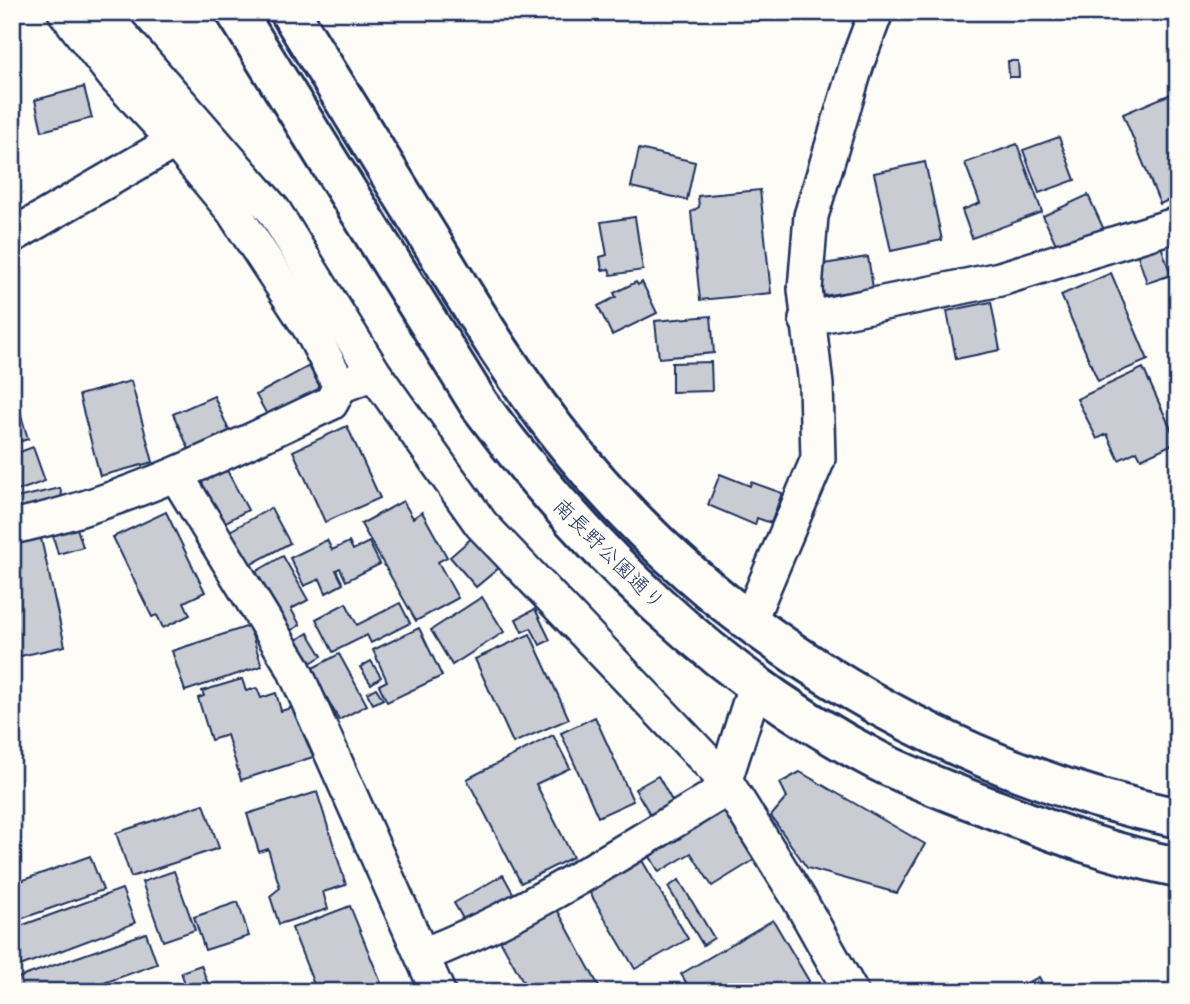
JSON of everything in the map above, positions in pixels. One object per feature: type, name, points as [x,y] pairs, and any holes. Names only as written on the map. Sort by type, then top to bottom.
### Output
[{"type":"street","points":[[65,12],[116,77],[175,141],[254,241],[311,330],[340,386]]},
{"type":"street","points":[[101,12],[274,211],[374,373],[481,524],[725,780],[799,899],[851,992]]},
{"type":"street","name":"南長野公園通り","points":[[236,12],[479,404],[523,464],[587,535],[652,599],[755,686],[879,761],[1049,831],[1148,861],[1178,867]]},
{"type":"street","name":"南長野公園通り","points":[[290,12],[485,329],[574,453],[624,510],[678,563],[749,622],[822,674],[908,720],[1012,769],[1121,807],[1178,818]]},
{"type":"street","points":[[749,622],[818,459],[816,385],[806,319],[811,216],[858,60],[876,12]]},
{"type":"street","points":[[12,236],[175,141]]},
{"type":"street","points":[[806,319],[1000,279],[1178,224]]},
{"type":"street","points":[[12,527],[39,522],[176,475],[331,403],[340,386],[374,373]]},
{"type":"street","points":[[176,475],[293,667],[438,992]]},
{"type":"street","points":[[423,955],[467,938],[582,876],[715,796],[725,780],[755,686]]},
{"type":"building","points":[[1008,61],[1018,61],[1019,77],[1009,77]]},
{"type":"building","points":[[84,87],[92,118],[42,131],[35,100]]},
{"type":"building","points":[[1178,91],[1178,196],[1160,204],[1123,114]]},
{"type":"building","points":[[1059,137],[1075,180],[1039,193],[1023,150]]},
{"type":"building","points":[[1017,144],[1042,212],[972,238],[962,210],[980,203],[965,163]]},
{"type":"building","points":[[639,149],[695,162],[687,200],[631,187]]},
{"type":"building","points":[[925,162],[942,240],[891,251],[874,173]]},
{"type":"building","points":[[760,190],[771,293],[700,300],[691,212],[699,207],[698,196]]},
{"type":"building","points":[[1088,195],[1106,234],[1061,255],[1043,216]]},
{"type":"building","points":[[635,217],[643,270],[611,275],[609,269],[602,270],[600,257],[607,255],[601,222]]},
{"type":"building","points":[[1161,246],[1171,275],[1147,283],[1137,253]]},
{"type":"building","points":[[868,257],[873,288],[823,296],[817,265]]},
{"type":"building","points":[[1111,273],[1148,360],[1098,381],[1061,295]]},
{"type":"building","points":[[636,282],[638,285],[642,282],[657,313],[612,335],[598,306],[616,297],[614,293]]},
{"type":"building","points":[[991,302],[1000,350],[956,359],[947,311]]},
{"type":"building","points":[[711,316],[714,353],[659,358],[655,321]]},
{"type":"building","points":[[711,362],[712,391],[672,392],[672,363]]},
{"type":"building","points":[[309,366],[322,391],[270,420],[256,395]]},
{"type":"building","points":[[1143,368],[1177,442],[1141,459],[1137,451],[1119,460],[1107,434],[1097,439],[1077,399]]},
{"type":"building","points":[[131,381],[153,462],[100,476],[79,395]]},
{"type":"building","points":[[12,384],[28,439],[12,444]]},
{"type":"building","points":[[214,396],[233,440],[193,458],[173,414]]},
{"type":"building","points":[[347,426],[380,498],[325,522],[293,451]]},
{"type":"building","points":[[33,447],[45,481],[12,493],[12,455]]},
{"type":"building","points":[[222,461],[248,510],[222,524],[196,475]]},
{"type":"building","points":[[720,474],[750,486],[751,482],[782,493],[771,523],[757,518],[755,525],[708,505]]},
{"type":"building","points":[[60,488],[64,503],[12,516],[12,499]]},
{"type":"building","points":[[403,501],[413,518],[422,512],[447,557],[438,562],[458,598],[416,621],[361,524]]},
{"type":"building","points":[[271,508],[290,543],[248,566],[228,532]]},
{"type":"building","points":[[166,512],[205,592],[184,602],[190,615],[163,628],[157,615],[152,617],[113,537]]},
{"type":"building","points":[[75,522],[83,547],[58,554],[51,529]]},
{"type":"building","points":[[40,534],[65,646],[12,658],[12,541]]},
{"type":"building","points":[[474,536],[500,567],[476,587],[450,557]]},
{"type":"building","points":[[327,540],[332,550],[349,542],[353,550],[369,542],[380,564],[346,581],[340,568],[336,570],[343,584],[326,593],[320,579],[304,586],[290,558]]},
{"type":"building","points":[[283,556],[308,600],[291,609],[300,625],[284,635],[250,575]]},
{"type":"building","points":[[482,597],[504,632],[452,665],[431,630]]},
{"type":"building","points":[[346,603],[357,625],[400,603],[410,623],[371,643],[367,635],[333,652],[316,619]]},
{"type":"building","points":[[535,609],[550,640],[540,645],[531,628],[522,632],[516,619]]},
{"type":"building","points":[[249,626],[262,666],[185,691],[172,651]]},
{"type":"building","points":[[419,628],[442,676],[387,702],[379,685],[387,681],[373,650]]},
{"type":"building","points":[[308,633],[322,656],[307,665],[292,643]]},
{"type":"building","points":[[530,634],[569,719],[513,743],[475,659]]},
{"type":"building","points":[[339,654],[367,705],[339,720],[311,669]]},
{"type":"building","points":[[371,661],[381,677],[371,684],[360,667]]},
{"type":"building","points":[[242,679],[246,691],[257,688],[261,698],[276,693],[281,711],[300,705],[316,756],[241,780],[227,735],[211,740],[198,698],[204,696],[202,691]]},
{"type":"building","points":[[376,688],[383,699],[373,704],[367,693]]},
{"type":"building","points":[[595,717],[633,801],[598,817],[561,733]]},
{"type":"building","points":[[553,735],[570,768],[536,784],[573,857],[521,883],[467,779]]},
{"type":"building","points":[[800,772],[925,844],[897,893],[807,868],[771,816],[787,797],[780,783]]},
{"type":"building","points":[[658,776],[675,806],[653,819],[635,789]]},
{"type":"building","points":[[317,792],[346,885],[323,892],[328,909],[279,924],[270,896],[280,888],[268,849],[259,852],[247,814]]},
{"type":"building","points":[[719,803],[754,860],[712,886],[691,853],[659,872],[645,848]]},
{"type":"building","points":[[204,804],[219,848],[131,877],[116,833]]},
{"type":"building","points":[[90,856],[103,890],[12,922],[12,884]]},
{"type":"building","points":[[640,857],[688,939],[635,969],[587,888]]},
{"type":"building","points":[[174,871],[195,930],[163,941],[142,882]]},
{"type":"building","points":[[503,875],[518,902],[469,929],[454,903]]},
{"type":"building","points":[[679,880],[714,938],[703,945],[668,887]]},
{"type":"building","points":[[122,889],[135,923],[12,969],[12,929]]},
{"type":"building","points":[[552,900],[602,992],[529,992],[495,931]]},
{"type":"building","points":[[238,902],[249,936],[205,950],[194,917]]},
{"type":"building","points":[[350,906],[381,983],[359,992],[317,992],[292,928]]},
{"type":"building","points":[[773,920],[809,981],[791,992],[692,992],[681,974]]},
{"type":"building","points":[[146,933],[157,964],[79,992],[12,992],[12,980]]},
{"type":"building","points":[[201,965],[211,992],[188,992],[181,972]]},
{"type":"building","points":[[1039,977],[1047,992],[1007,992]]}]
